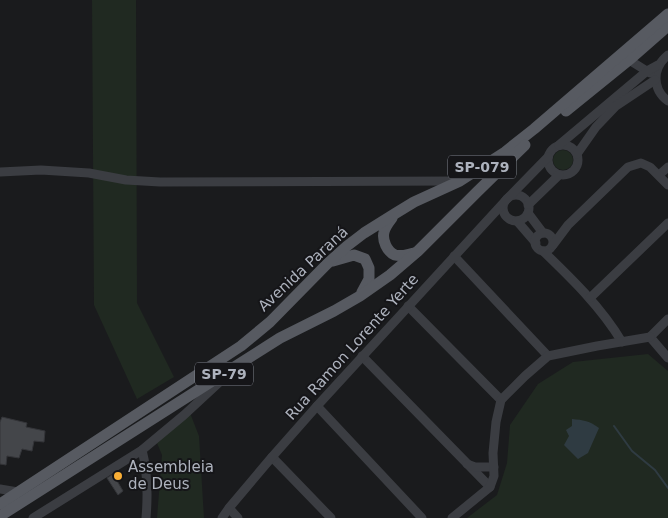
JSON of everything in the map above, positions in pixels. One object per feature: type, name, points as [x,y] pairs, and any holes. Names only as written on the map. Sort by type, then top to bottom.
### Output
[{"type":"main road","name":"Avenida Paraná","points":[[0,504],[241,346],[287,306],[327,264],[364,233],[414,202],[460,181],[505,152],[668,14]]},
{"type":"main road","name":"SP-079","points":[[443,227],[512,157],[668,26]]},
{"type":"main road","points":[[396,213],[388,222],[384,231],[384,240],[388,249],[394,255],[403,256],[418,252]]},
{"type":"main road","name":"SP-79","points":[[0,516],[280,338],[360,296],[418,252],[443,227]]},
{"type":"main road","points":[[327,264],[354,255],[365,259],[370,268],[369,279],[360,296]]},
{"type":"street","points":[[656,78],[616,106],[596,127],[578,154],[576,168],[569,174],[559,175],[555,173],[549,166],[548,157],[550,152],[647,71],[658,66],[668,56]]},
{"type":"street","points":[[629,60],[656,78]]},
{"type":"street","points":[[658,66],[656,78],[658,89],[663,98],[668,101]]},
{"type":"street","points":[[558,146],[568,145],[578,154]]},
{"type":"street","name":"Rua Ramon Lorente Yerte","points":[[222,518],[272,457],[362,356],[548,157]]},
{"type":"street","points":[[549,248],[568,225],[628,167],[641,163],[650,167],[668,184]]},
{"type":"street","points":[[659,175],[668,167]]},
{"type":"street","points":[[0,172],[41,170],[89,172],[126,180],[160,182],[460,181]]},
{"type":"street","points":[[517,221],[523,219],[528,209],[559,175]]},
{"type":"street","points":[[511,196],[520,196],[527,201],[528,209],[546,234],[553,239],[549,248],[538,248],[517,221],[508,218],[504,212],[504,205],[507,199],[511,196]]},
{"type":"street","points":[[590,298],[668,223]]},
{"type":"street","points":[[536,243],[538,235],[546,234],[568,225]]},
{"type":"street","points":[[549,248],[559,267],[590,298],[613,326],[622,342]]},
{"type":"street","points":[[454,256],[548,356]]},
{"type":"street","points":[[408,306],[501,400]]},
{"type":"street","points":[[452,518],[490,487],[494,476],[493,453],[496,422],[501,400],[525,376],[548,356],[650,337],[668,319]]},
{"type":"street","points":[[650,337],[668,358]]},
{"type":"street","points":[[362,356],[490,487]]},
{"type":"street","points":[[33,518],[142,450],[184,415],[238,364]]},
{"type":"street","points":[[317,406],[422,518]]},
{"type":"street","points":[[142,450],[147,481],[144,517]]},
{"type":"street","points":[[483,467],[491,460],[493,453]]},
{"type":"street","points":[[272,457],[331,518]]},
{"type":"street","points":[[467,464],[476,467],[494,467]]},
{"type":"street","points":[[0,488],[18,492]]},
{"type":"street","points":[[229,508],[238,518]]},
{"type":"shaded area","points":[[92,0],[136,0],[137,303],[174,377],[137,399],[94,305]]},
{"type":"shaded area","points":[[559,150],[567,150],[573,156],[573,164],[567,170],[559,170],[553,164],[553,156]]},
{"type":"shaded area","points":[[648,354],[668,371],[668,518],[467,518],[497,495],[507,463],[510,425],[538,384],[573,362]]},
{"type":"shaded area","points":[[190,413],[199,436],[204,518],[157,518],[162,455],[157,443]]},
{"type":"shaded area","points":[[572,419],[586,421],[599,428],[588,453],[578,459],[564,445],[569,436],[566,430],[572,426]]},
{"type":"building","points":[[2,417],[27,423],[26,427],[45,431],[44,442],[34,441],[32,451],[22,449],[19,458],[7,456],[6,465],[0,464],[0,422]]},
{"type":"building","points":[[113,474],[123,491],[118,495],[107,478]]},
{"type":"waterway","points":[[614,426],[632,451],[655,470],[668,488]]},
{"type":"place","name":"Assembleia de Deus","points":[[118,476]]}]
